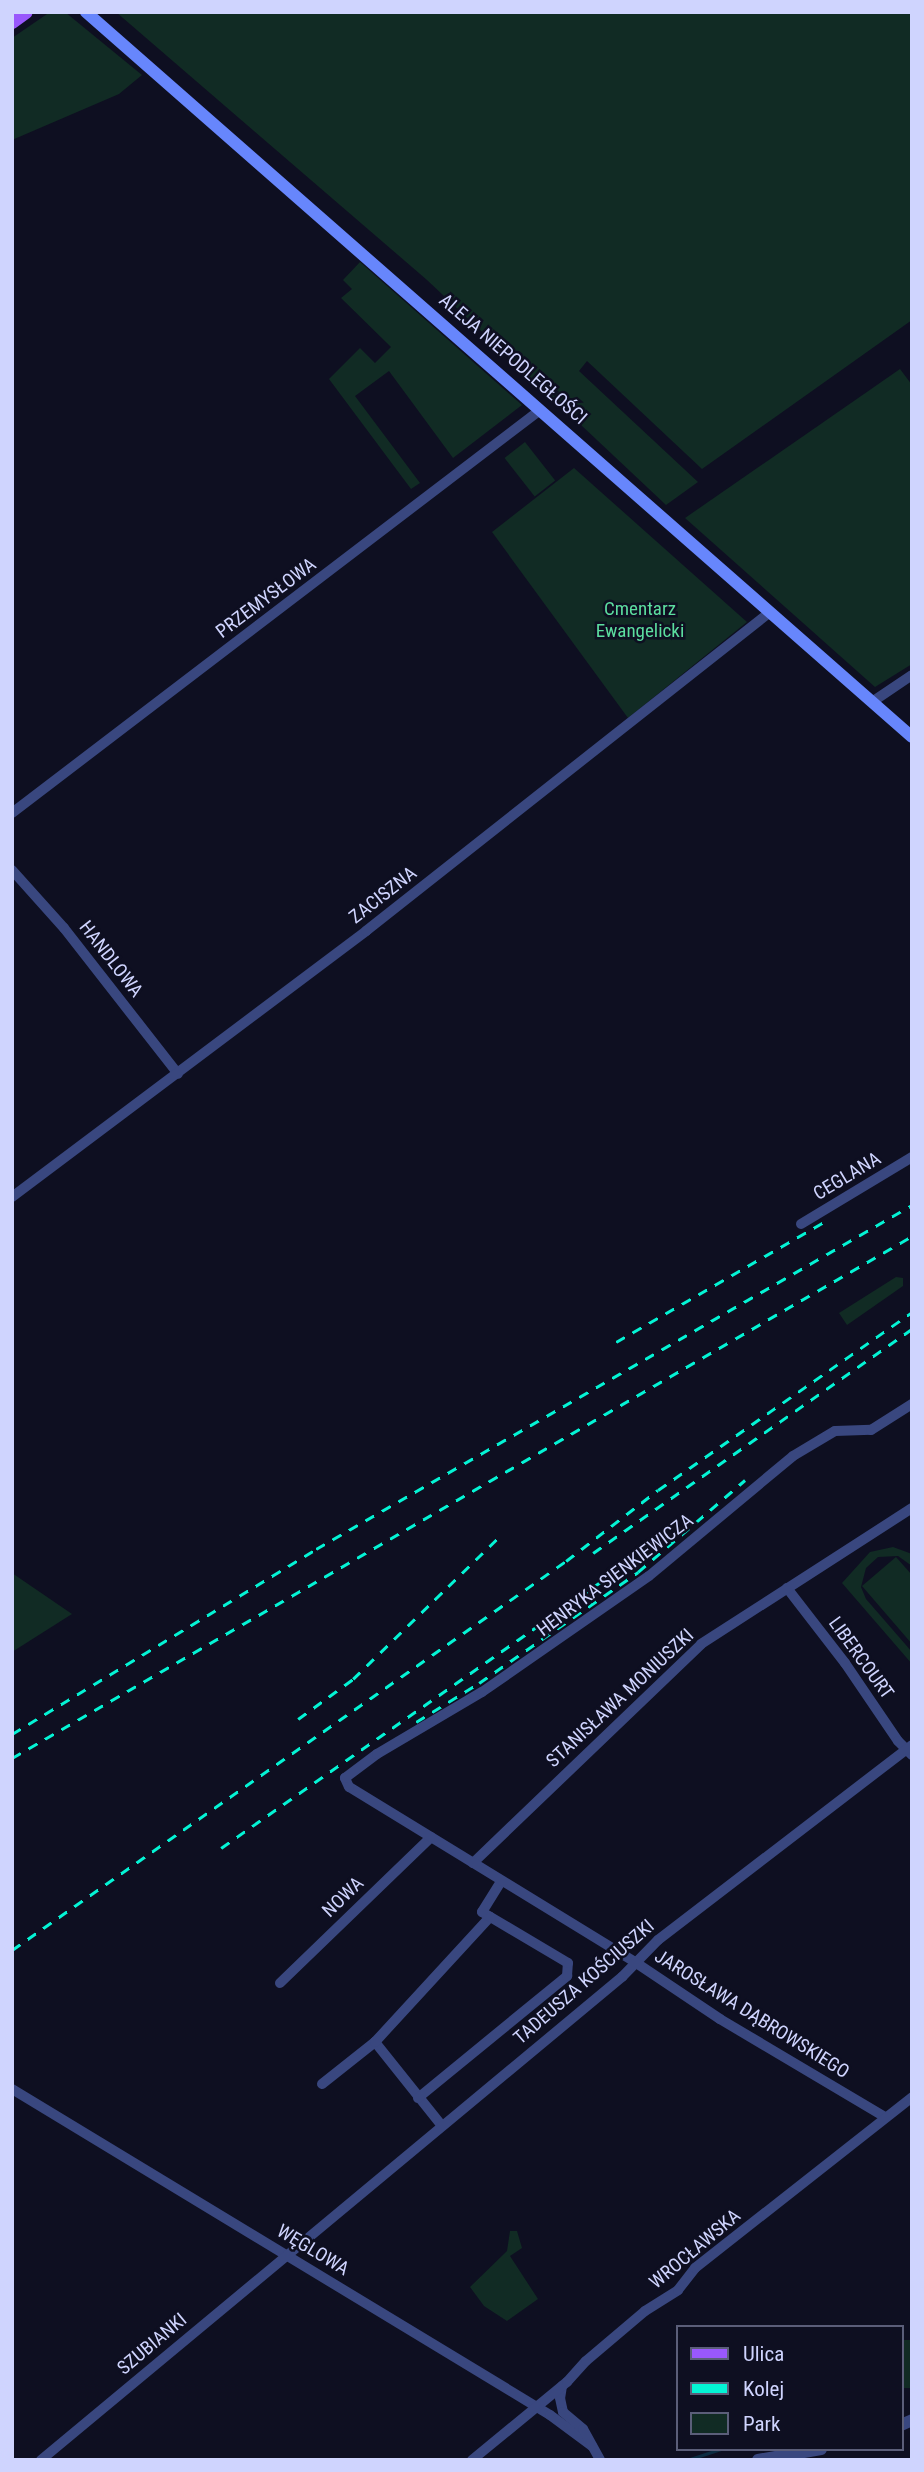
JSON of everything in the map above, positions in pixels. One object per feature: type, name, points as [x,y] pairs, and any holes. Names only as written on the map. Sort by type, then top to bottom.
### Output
[{"type":"main road","points":[[12,22],[26,12]]},
{"type":"main road","name":"ALEJA NIEPODLEGŁOŚCI","points":[[86,12],[912,737]]},
{"type":"street","name":"PRZEMYSŁOWA","points":[[12,813],[540,410]]},
{"type":"street","name":"ZACISZNA","points":[[12,1197],[178,1074],[412,894],[770,612]]},
{"type":"street","points":[[872,702],[912,675]]},
{"type":"street","name":"HANDLOWA","points":[[12,870],[64,928],[178,1074]]},
{"type":"street","name":"CEGLANA","points":[[801,1224],[912,1157]]},
{"type":"street","name":"HENRYKA SIENKIEWICZA","points":[[349,1787],[345,1778],[377,1754],[482,1692],[649,1576],[793,1456],[835,1431],[870,1430],[912,1404]]},
{"type":"street","name":"STANISŁAWA MONIUSZKI","points":[[473,1863],[682,1660],[718,1632],[912,1508]]},
{"type":"street","name":"LIBERCOURT","points":[[787,1588],[910,1750]]},
{"type":"street","name":"TADEUSZA KOŚCIUSZKI","points":[[287,2255],[706,1902],[910,1750]]},
{"type":"street","name":"JAROSŁAWA DĄBROWSKIEGO","points":[[349,1787],[635,1962],[712,2013],[885,2117]]},
{"type":"street","name":"NOWA","points":[[280,1983],[431,1837]]},
{"type":"street","points":[[418,2098],[567,1976],[568,1963],[482,1912],[501,1881]]},
{"type":"street","points":[[322,2084],[375,2042],[490,1917]]},
{"type":"street","points":[[375,2042],[442,2126]]},
{"type":"street","name":"WĘGLOWA","points":[[12,2089],[535,2406],[575,2431],[592,2446]]},
{"type":"street","name":"WROCŁAWSKA","points":[[472,2460],[562,2386],[586,2361],[645,2311],[682,2287],[695,2269],[912,2097]]},
{"type":"street","name":"SZUBIANKI","points":[[41,2460],[287,2255]]},
{"type":"street","name":"WĘGLOWA","points":[[562,2386],[563,2412],[583,2430],[600,2460]]},
{"type":"street","points":[[758,2460],[810,2451]]},
{"type":"green space","points":[[50,12],[65,12],[142,75],[119,94],[12,140],[12,38]]},
{"type":"green space","points":[[116,12],[912,12],[912,320],[702,469],[587,361],[579,371],[698,482],[666,505],[427,280]]},
{"type":"green space","points":[[360,262],[522,405],[453,458],[389,371],[355,396],[420,483],[411,489],[329,379],[360,348],[375,363],[391,347],[341,298],[352,289],[343,280]]},
{"type":"green space","points":[[900,369],[912,385],[912,664],[875,687],[685,518]]},
{"type":"green space","points":[[525,442],[555,481],[535,497],[505,458]]},
{"type":"green space","name":"Cmentarz Ewangelicki","points":[[574,468],[747,622],[628,718],[492,532]]},
{"type":"green space","points":[[896,1277],[903,1278],[903,1286],[847,1325],[839,1313]]},
{"type":"green space","points":[[893,1547],[912,1554],[912,1566],[898,1556],[878,1557],[866,1568],[861,1587],[866,1599],[912,1652],[912,1664],[842,1583],[870,1552]]},
{"type":"green space","points":[[896,1557],[912,1575],[912,1644],[862,1586]]},
{"type":"green space","points":[[12,1573],[72,1614],[12,1652]]},
{"type":"green space","points":[[510,2231],[517,2231],[522,2248],[510,2256],[538,2299],[507,2321],[484,2306],[470,2287],[507,2251]]},
{"type":"green space","points":[[903,2340],[912,2340],[912,2388],[903,2388]]},
{"type":"waterway","points":[[687,2460],[714,2451]]},
{"type":"railway","points":[[12,1734],[316,1549],[912,1205]]},
{"type":"railway","points":[[616,1342],[829,1219]]},
{"type":"railway","points":[[12,1758],[912,1236]]},
{"type":"railway","points":[[12,1950],[566,1561],[658,1490],[912,1312]]},
{"type":"railway","points":[[593,1553],[912,1329]]},
{"type":"railway","points":[[416,1722],[479,1683],[638,1572],[745,1480]]},
{"type":"railway","points":[[221,1848],[666,1536]]},
{"type":"railway","points":[[298,1719],[353,1679],[497,1539]]}]
